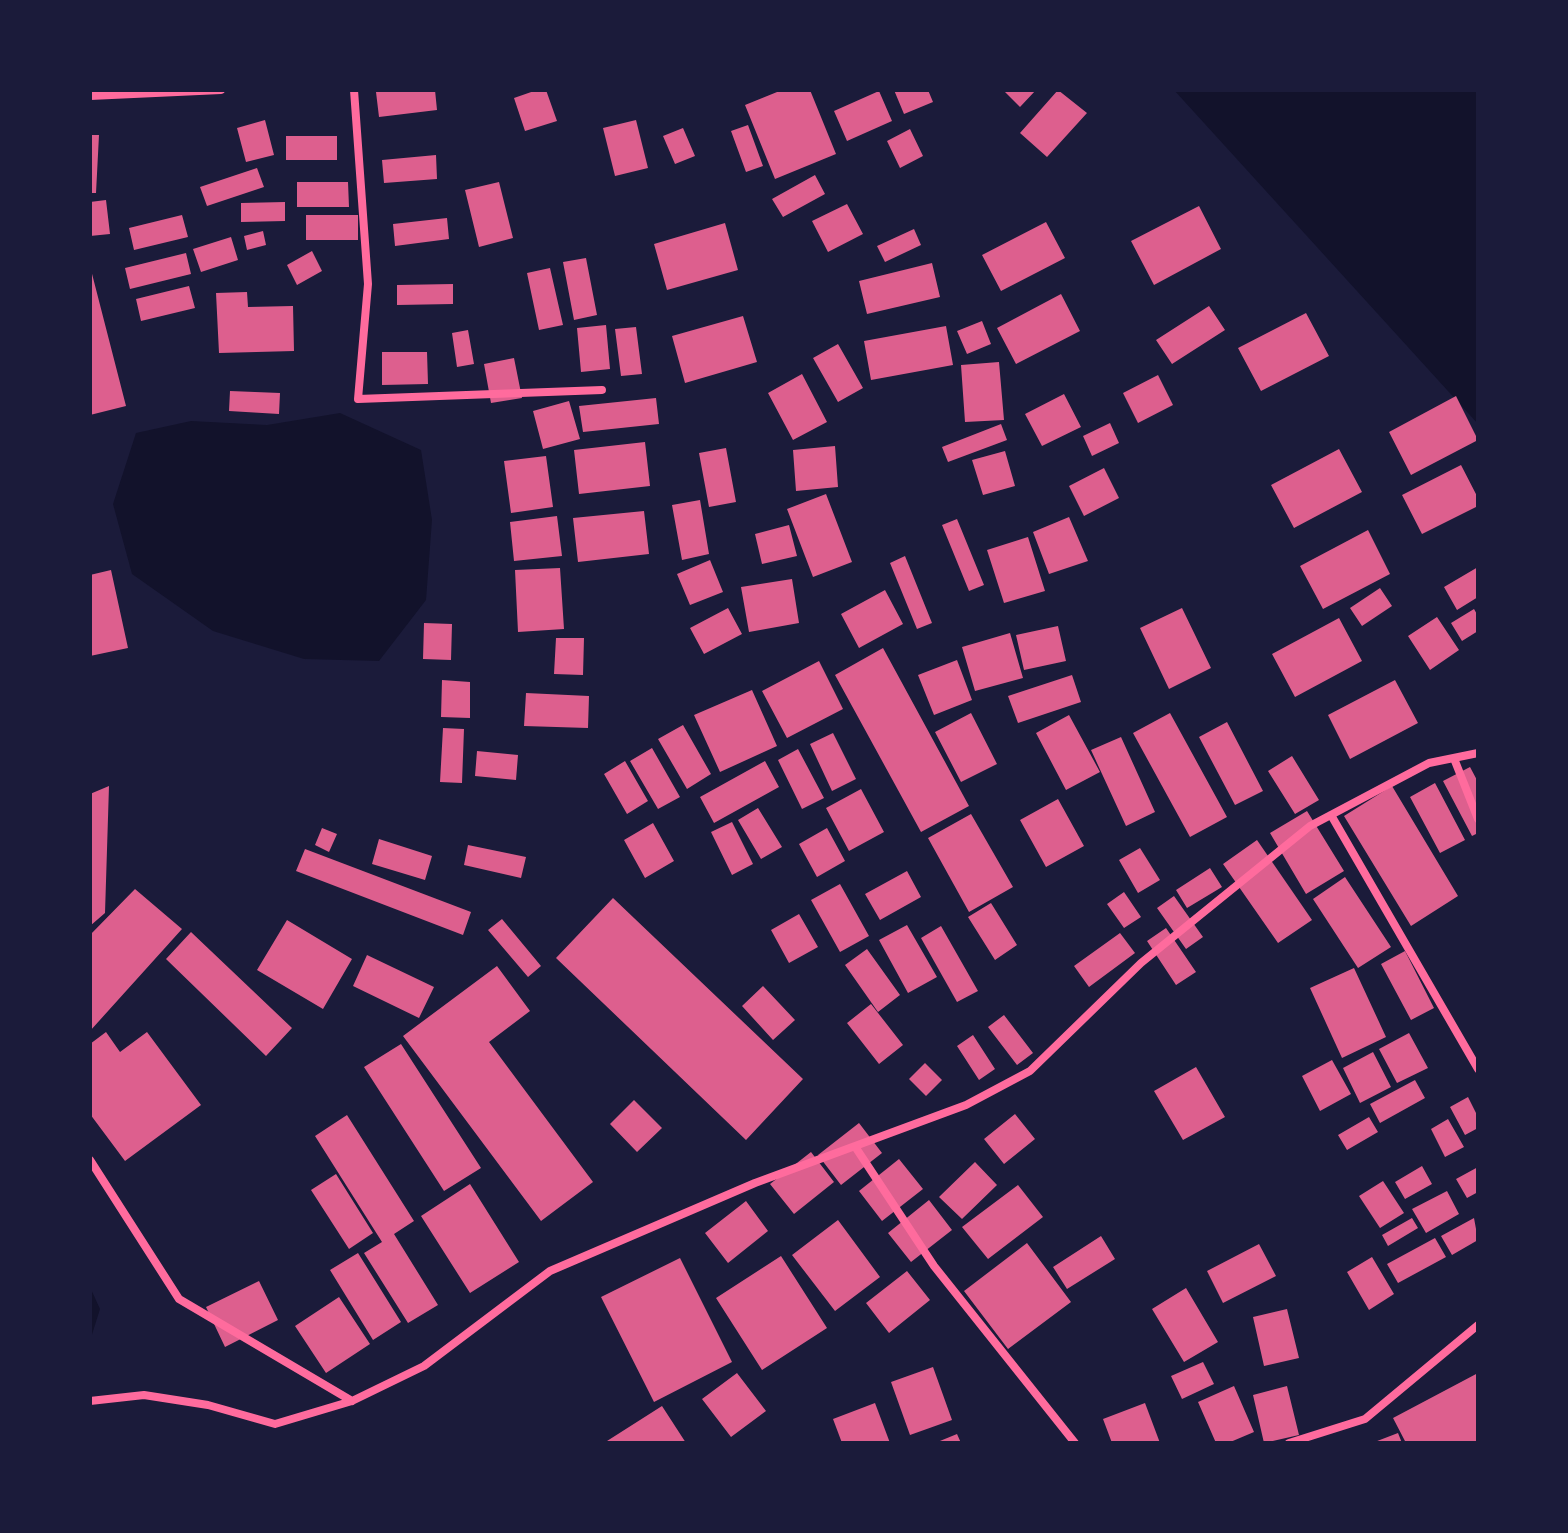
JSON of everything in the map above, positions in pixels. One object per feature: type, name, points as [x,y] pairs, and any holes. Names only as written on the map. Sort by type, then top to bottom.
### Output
[{"type":"street","points":[[90,96],[221,90]]},
{"type":"street","points":[[354,90],[368,284],[358,399],[602,390]]},
{"type":"street","points":[[90,1401],[144,1395],[208,1405],[275,1424],[352,1401],[424,1366],[550,1271],[755,1183],[966,1105],[1030,1071],[1141,963],[1310,826],[1429,763],[1455,761],[1478,753]]},
{"type":"street","points":[[1455,761],[1478,819]]},
{"type":"street","points":[[1331,815],[1478,1069]]},
{"type":"street","points":[[856,1148],[934,1266],[1075,1443]]},
{"type":"street","points":[[90,1160],[179,1299],[352,1401]]},
{"type":"street","points":[[1289,1443],[1365,1419],[1478,1325]]},
{"type":"shaded area","points":[[1174,90],[1478,90],[1478,424]]},
{"type":"shaded area","points":[[340,413],[421,450],[432,520],[426,600],[379,661],[304,659],[213,631],[132,574],[113,504],[136,433],[191,421],[267,425]]},
{"type":"shaded area","points":[[90,1287],[100,1309],[90,1341]]},
{"type":"building","points":[[435,90],[437,110],[379,117],[376,92]]},
{"type":"building","points":[[546,90],[557,121],[525,131],[514,98]]},
{"type":"building","points":[[782,90],[810,90],[836,154],[775,179],[745,105]]},
{"type":"building","points":[[894,90],[928,90],[933,102],[904,114]]},
{"type":"building","points":[[1003,90],[1036,90],[1020,107]]},
{"type":"building","points":[[1058,90],[1087,113],[1047,157],[1020,133]]},
{"type":"building","points":[[879,91],[892,121],[847,141],[834,111]]},
{"type":"building","points":[[265,120],[274,155],[246,162],[237,128]]},
{"type":"building","points":[[636,120],[648,168],[615,176],[603,128]]},
{"type":"building","points":[[748,125],[763,166],[746,172],[731,131]]},
{"type":"building","points":[[683,128],[695,156],[675,164],[663,136]]},
{"type":"building","points":[[910,129],[923,156],[900,168],[887,141]]},
{"type":"building","points":[[90,135],[99,135],[96,193],[90,193]]},
{"type":"building","points":[[286,136],[337,136],[337,160],[286,160]]},
{"type":"building","points":[[436,155],[437,179],[384,183],[382,160]]},
{"type":"building","points":[[257,168],[264,187],[207,206],[200,187]]},
{"type":"building","points":[[815,175],[825,194],[783,217],[772,199]]},
{"type":"building","points":[[297,182],[348,182],[349,207],[297,207]]},
{"type":"building","points":[[499,182],[513,238],[479,247],[465,190]]},
{"type":"building","points":[[106,200],[110,234],[90,236],[90,202]]},
{"type":"building","points":[[285,202],[285,221],[241,222],[241,203]]},
{"type":"building","points":[[847,204],[863,234],[828,252],[812,221]]},
{"type":"building","points":[[1199,206],[1221,249],[1154,285],[1131,241]]},
{"type":"building","points":[[182,215],[188,237],[134,250],[129,228]]},
{"type":"building","points":[[306,215],[358,215],[358,240],[306,240]]},
{"type":"building","points":[[447,218],[449,239],[395,246],[393,224]]},
{"type":"building","points":[[1046,222],[1065,258],[1001,291],[982,255]]},
{"type":"building","points":[[725,223],[738,270],[667,290],[654,244]]},
{"type":"building","points":[[914,229],[921,245],[885,262],[877,246]]},
{"type":"building","points":[[263,231],[266,245],[247,250],[244,236]]},
{"type":"building","points":[[231,237],[238,260],[201,272],[193,249]]},
{"type":"building","points":[[312,251],[322,271],[297,285],[287,265]]},
{"type":"building","points":[[186,253],[191,274],[130,289],[125,268]]},
{"type":"building","points":[[586,258],[597,315],[574,320],[563,262]]},
{"type":"building","points":[[932,263],[940,297],[867,314],[859,281]]},
{"type":"building","points":[[90,266],[126,406],[90,415]]},
{"type":"building","points":[[550,268],[563,325],[539,330],[527,273]]},
{"type":"building","points":[[453,284],[453,304],[397,305],[397,285]]},
{"type":"building","points":[[189,286],[195,308],[141,321],[136,299]]},
{"type":"building","points":[[247,292],[248,307],[293,306],[294,351],[219,353],[216,293]]},
{"type":"building","points":[[1061,294],[1080,331],[1016,364],[997,328]]},
{"type":"building","points":[[1209,306],[1225,330],[1172,364],[1156,340]]},
{"type":"building","points":[[1306,313],[1329,356],[1261,391],[1238,348]]},
{"type":"building","points":[[743,316],[757,362],[685,383],[672,336]]},
{"type":"building","points":[[982,321],[991,344],[967,354],[957,331]]},
{"type":"building","points":[[606,325],[610,369],[581,372],[577,328]]},
{"type":"building","points":[[946,326],[953,365],[871,380],[864,341]]},
{"type":"building","points":[[636,327],[642,374],[621,376],[615,329]]},
{"type":"building","points":[[468,330],[474,364],[457,367],[452,333]]},
{"type":"building","points":[[838,344],[863,388],[838,402],[813,358]]},
{"type":"building","points":[[382,352],[427,352],[428,384],[382,385]]},
{"type":"building","points":[[514,358],[522,398],[491,403],[484,364]]},
{"type":"building","points":[[999,362],[1004,420],[965,422],[961,365]]},
{"type":"building","points":[[802,374],[827,422],[793,440],[768,393]]},
{"type":"building","points":[[1158,375],[1173,405],[1138,423],[1123,393]]},
{"type":"building","points":[[230,391],[280,393],[279,414],[229,411]]},
{"type":"building","points":[[1064,394],[1081,427],[1042,446],[1025,414]]},
{"type":"building","points":[[1456,396],[1478,440],[1411,475],[1389,432]]},
{"type":"building","points":[[656,398],[659,424],[583,432],[579,406]]},
{"type":"building","points":[[569,401],[580,439],[543,449],[533,411]]},
{"type":"building","points":[[1110,423],[1119,443],[1092,456],[1083,436]]},
{"type":"building","points":[[1001,424],[1007,440],[948,462],[942,447]]},
{"type":"building","points":[[645,442],[650,486],[579,494],[574,450]]},
{"type":"building","points":[[835,446],[838,487],[796,491],[793,450]]},
{"type":"building","points":[[726,448],[736,502],[709,507],[699,453]]},
{"type":"building","points":[[1339,449],[1362,492],[1294,528],[1271,485]]},
{"type":"building","points":[[1005,451],[1015,486],[983,495],[972,460]]},
{"type":"building","points":[[546,456],[553,507],[511,513],[504,461]]},
{"type":"building","points":[[1461,465],[1478,498],[1478,506],[1422,534],[1402,495]]},
{"type":"building","points":[[1104,468],[1119,498],[1084,516],[1069,486]]},
{"type":"building","points":[[826,494],[852,562],[813,577],[787,509]]},
{"type":"building","points":[[700,500],[709,554],[682,560],[672,505]]},
{"type":"building","points":[[644,511],[649,554],[578,562],[573,518]]},
{"type":"building","points":[[557,516],[562,556],[514,561],[510,522]]},
{"type":"building","points":[[1069,517],[1088,561],[1049,574],[1033,532]]},
{"type":"building","points":[[957,519],[984,585],[969,591],[942,525]]},
{"type":"building","points":[[789,525],[797,556],[762,564],[755,534]]},
{"type":"building","points":[[1368,530],[1390,574],[1323,609],[1300,566]]},
{"type":"building","points":[[1028,537],[1045,591],[1004,603],[987,550]]},
{"type":"building","points":[[905,556],[932,623],[917,629],[890,563]]},
{"type":"building","points":[[710,560],[723,592],[690,605],[677,574]]},
{"type":"building","points":[[1478,567],[1478,597],[1457,610],[1444,587]]},
{"type":"building","points":[[560,568],[564,629],[518,632],[515,570]]},
{"type":"building","points":[[111,570],[128,648],[90,656],[90,575]]},
{"type":"building","points":[[792,579],[799,623],[749,632],[741,587]]},
{"type":"building","points":[[1380,588],[1392,606],[1362,626],[1350,608]]},
{"type":"building","points":[[885,590],[903,624],[859,648],[841,614]]},
{"type":"building","points":[[728,608],[742,634],[704,654],[690,628]]},
{"type":"building","points":[[1182,608],[1211,668],[1169,689],[1140,628]]},
{"type":"building","points":[[1474,609],[1478,616],[1478,631],[1462,641],[1451,623]]},
{"type":"building","points":[[1437,617],[1459,650],[1430,670],[1408,636]]},
{"type":"building","points":[[1339,618],[1362,661],[1295,697],[1272,654]]},
{"type":"building","points":[[424,623],[452,624],[451,660],[423,659]]},
{"type":"building","points":[[1058,626],[1066,661],[1024,670],[1016,635]]},
{"type":"building","points":[[1010,633],[1023,678],[975,691],[962,647]]},
{"type":"building","points":[[556,638],[584,638],[583,675],[554,674]]},
{"type":"building","points":[[883,648],[969,806],[921,832],[835,675]]},
{"type":"building","points":[[957,660],[972,700],[934,715],[918,675]]},
{"type":"building","points":[[819,661],[843,709],[787,738],[762,691]]},
{"type":"building","points":[[1072,675],[1081,702],[1018,723],[1008,696]]},
{"type":"building","points":[[442,680],[470,682],[470,718],[441,717]]},
{"type":"building","points":[[1395,680],[1418,723],[1350,759],[1328,715]]},
{"type":"building","points":[[752,690],[777,746],[720,772],[694,715]]},
{"type":"building","points":[[526,693],[589,696],[588,728],[524,726]]},
{"type":"building","points":[[971,713],[997,764],[961,782],[935,732]]},
{"type":"building","points":[[1170,713],[1227,817],[1190,837],[1133,733]]},
{"type":"building","points":[[1069,715],[1100,772],[1066,790],[1036,733]]},
{"type":"building","points":[[1227,722],[1263,791],[1235,805],[1199,737]]},
{"type":"building","points":[[683,725],[711,774],[687,789],[658,739]]},
{"type":"building","points":[[443,728],[464,729],[462,783],[440,782]]},
{"type":"building","points":[[833,733],[856,779],[832,791],[810,744]]},
{"type":"building","points":[[1121,737],[1155,812],[1126,826],[1091,750]]},
{"type":"building","points":[[652,748],[680,797],[658,809],[630,761]]},
{"type":"building","points":[[798,749],[824,798],[802,809],[778,760]]},
{"type":"building","points":[[477,751],[518,755],[516,780],[475,776]]},
{"type":"building","points":[[1292,756],[1319,800],[1295,814],[1268,771]]},
{"type":"building","points":[[625,761],[648,801],[627,814],[604,774]]},
{"type":"building","points":[[765,761],[779,787],[714,823],[700,797]]},
{"type":"building","points":[[1470,767],[1478,782],[1478,833],[1472,836],[1443,781]]},
{"type":"building","points":[[1435,783],[1465,840],[1440,853],[1410,797]]},
{"type":"building","points":[[109,786],[105,913],[90,926],[90,794]]},
{"type":"building","points":[[1392,786],[1458,896],[1411,926],[1344,816]]},
{"type":"building","points":[[861,789],[884,832],[849,851],[826,808]]},
{"type":"building","points":[[1058,799],[1084,846],[1046,867],[1020,820]]},
{"type":"building","points":[[758,808],[782,847],[761,859],[738,820]]},
{"type":"building","points":[[1307,811],[1344,871],[1306,894],[1270,833]]},
{"type":"building","points":[[971,814],[1013,887],[969,912],[928,838]]},
{"type":"building","points":[[732,822],[753,864],[732,875],[711,832]]},
{"type":"building","points":[[653,823],[674,861],[645,878],[624,840]]},
{"type":"building","points":[[322,828],[337,834],[329,852],[315,845]]},
{"type":"building","points":[[827,828],[845,861],[817,877],[799,844]]},
{"type":"building","points":[[379,839],[432,856],[425,880],[372,864]]},
{"type":"building","points":[[1257,840],[1312,920],[1278,943],[1223,864]]},
{"type":"building","points":[[468,845],[526,857],[521,878],[464,865]]},
{"type":"building","points":[[1140,848],[1160,880],[1138,893],[1119,860]]},
{"type":"building","points":[[305,849],[471,912],[463,935],[296,871]]},
{"type":"building","points":[[1210,868],[1222,887],[1187,908],[1176,890]]},
{"type":"building","points":[[907,871],[921,897],[880,920],[865,894]]},
{"type":"building","points":[[1345,877],[1391,947],[1358,968],[1313,899]]},
{"type":"building","points":[[840,884],[869,936],[840,952],[811,900]]},
{"type":"building","points":[[135,889],[182,929],[90,1031],[90,935]]},
{"type":"building","points":[[1124,892],[1141,917],[1124,928],[1107,904]]},
{"type":"building","points":[[1174,896],[1203,937],[1186,949],[1157,908]]},
{"type":"building","points":[[613,898],[803,1079],[746,1140],[556,958]]},
{"type":"building","points":[[991,903],[1017,945],[995,960],[968,917]]},
{"type":"building","points":[[799,914],[818,947],[789,963],[771,930]]},
{"type":"building","points":[[502,919],[541,966],[528,977],[488,930]]},
{"type":"building","points":[[287,920],[352,959],[323,1009],[257,970]]},
{"type":"building","points":[[907,925],[937,977],[908,993],[879,940]]},
{"type":"building","points":[[941,926],[978,991],[957,1002],[921,938]]},
{"type":"building","points":[[1166,928],[1196,972],[1176,985],[1147,941]]},
{"type":"building","points":[[191,932],[292,1028],[266,1056],[166,959]]},
{"type":"building","points":[[1120,933],[1135,953],[1089,987],[1074,966]]},
{"type":"building","points":[[867,949],[900,995],[878,1012],[845,965]]},
{"type":"building","points":[[1405,951],[1434,1008],[1411,1020],[1381,964]]},
{"type":"building","points":[[367,955],[434,987],[419,1018],[353,986]]},
{"type":"building","points":[[497,966],[530,1011],[489,1042],[593,1182],[541,1221],[403,1036]]},
{"type":"building","points":[[1354,968],[1386,1037],[1342,1058],[1310,988]]},
{"type":"building","points":[[763,986],[795,1020],[773,1040],[742,1006]]},
{"type":"building","points":[[871,1004],[903,1045],[879,1064],[847,1023]]},
{"type":"building","points":[[1004,1015],[1033,1053],[1017,1065],[988,1027]]},
{"type":"building","points":[[106,1032],[120,1052],[147,1032],[201,1105],[125,1161],[90,1114],[90,1044]]},
{"type":"building","points":[[1409,1033],[1428,1068],[1397,1083],[1379,1049]]},
{"type":"building","points":[[973,1035],[995,1069],[979,1080],[957,1046]]},
{"type":"building","points":[[401,1044],[481,1168],[444,1191],[364,1067]]},
{"type":"building","points":[[1373,1052],[1391,1087],[1360,1103],[1343,1068]]},
{"type":"building","points":[[1332,1060],[1351,1094],[1320,1111],[1302,1076]]},
{"type":"building","points":[[925,1063],[942,1080],[926,1096],[909,1079]]},
{"type":"building","points":[[1196,1067],[1225,1117],[1183,1140],[1154,1091]]},
{"type":"building","points":[[1415,1080],[1425,1098],[1380,1123],[1370,1104]]},
{"type":"building","points":[[1468,1097],[1478,1117],[1478,1128],[1465,1135],[1450,1107]]},
{"type":"building","points":[[634,1100],[662,1128],[637,1152],[610,1124]]},
{"type":"building","points":[[1015,1114],[1035,1139],[1004,1164],[984,1139]]},
{"type":"building","points":[[347,1115],[414,1221],[394,1234],[438,1305],[408,1323],[364,1253],[382,1242],[315,1136]]},
{"type":"building","points":[[1369,1117],[1378,1132],[1347,1150],[1338,1135]]},
{"type":"building","points":[[1448,1119],[1464,1147],[1445,1157],[1431,1129]]},
{"type":"building","points":[[859,1123],[882,1153],[841,1185],[818,1155]]},
{"type":"building","points":[[811,1152],[834,1182],[794,1214],[770,1184]]},
{"type":"building","points":[[899,1159],[923,1189],[882,1221],[859,1191]]},
{"type":"building","points":[[975,1162],[997,1185],[962,1219],[939,1197]]},
{"type":"building","points":[[1422,1166],[1432,1184],[1405,1199],[1395,1182]]},
{"type":"building","points":[[1478,1167],[1478,1192],[1467,1198],[1456,1179]]},
{"type":"building","points":[[336,1174],[373,1233],[349,1249],[311,1190]]},
{"type":"building","points":[[1383,1181],[1404,1213],[1380,1228],[1359,1196]]},
{"type":"building","points":[[470,1184],[519,1262],[470,1293],[421,1216]]},
{"type":"building","points":[[1018,1185],[1043,1217],[988,1259],[962,1227]]},
{"type":"building","points":[[1447,1191],[1459,1214],[1426,1233],[1412,1209]]},
{"type":"building","points":[[929,1200],[952,1230],[911,1262],[888,1233]]},
{"type":"building","points":[[746,1201],[768,1231],[728,1263],[705,1233]]},
{"type":"building","points":[[1412,1218],[1418,1228],[1388,1246],[1382,1235]]},
{"type":"building","points":[[1474,1218],[1478,1240],[1452,1255],[1441,1236]]},
{"type":"building","points":[[838,1220],[880,1277],[835,1311],[792,1255]]},
{"type":"building","points":[[1101,1236],[1115,1259],[1067,1289],[1053,1267]]},
{"type":"building","points":[[1435,1238],[1446,1257],[1398,1283],[1387,1264]]},
{"type":"building","points":[[1027,1243],[1071,1302],[1008,1349],[964,1291]]},
{"type":"building","points":[[1259,1244],[1276,1276],[1223,1303],[1207,1271]]},
{"type":"building","points":[[358,1253],[401,1322],[373,1340],[330,1270]]},
{"type":"building","points":[[781,1256],[827,1328],[762,1370],[716,1298]]},
{"type":"building","points":[[1372,1257],[1394,1294],[1369,1310],[1347,1272]]},
{"type":"building","points":[[680,1258],[732,1362],[654,1402],[601,1297]]},
{"type":"building","points":[[907,1271],[930,1300],[889,1333],[866,1303]]},
{"type":"building","points":[[259,1281],[278,1320],[225,1347],[206,1307]]},
{"type":"building","points":[[1186,1288],[1218,1342],[1184,1362],[1152,1309]]},
{"type":"building","points":[[339,1297],[370,1344],[326,1373],[295,1326]]},
{"type":"building","points":[[1287,1309],[1299,1358],[1264,1366],[1253,1317]]},
{"type":"building","points":[[1203,1362],[1214,1384],[1182,1399],[1171,1376]]},
{"type":"building","points":[[933,1367],[952,1420],[910,1435],[891,1382]]},
{"type":"building","points":[[737,1373],[766,1411],[731,1437],[702,1399]]},
{"type":"building","points":[[1478,1373],[1478,1441],[1406,1443],[1393,1418]]},
{"type":"building","points":[[1234,1386],[1254,1432],[1228,1443],[1216,1443],[1198,1402]]},
{"type":"building","points":[[1287,1386],[1299,1435],[1264,1443],[1253,1395]]},
{"type":"building","points":[[875,1403],[890,1443],[842,1443],[833,1419]]},
{"type":"building","points":[[1145,1403],[1160,1443],[1112,1443],[1103,1419]]},
{"type":"building","points":[[662,1406],[686,1443],[608,1443],[607,1441]]},
{"type":"building","points":[[1398,1433],[1402,1443],[1372,1443]]},
{"type":"building","points":[[957,1434],[961,1443],[935,1443]]}]
